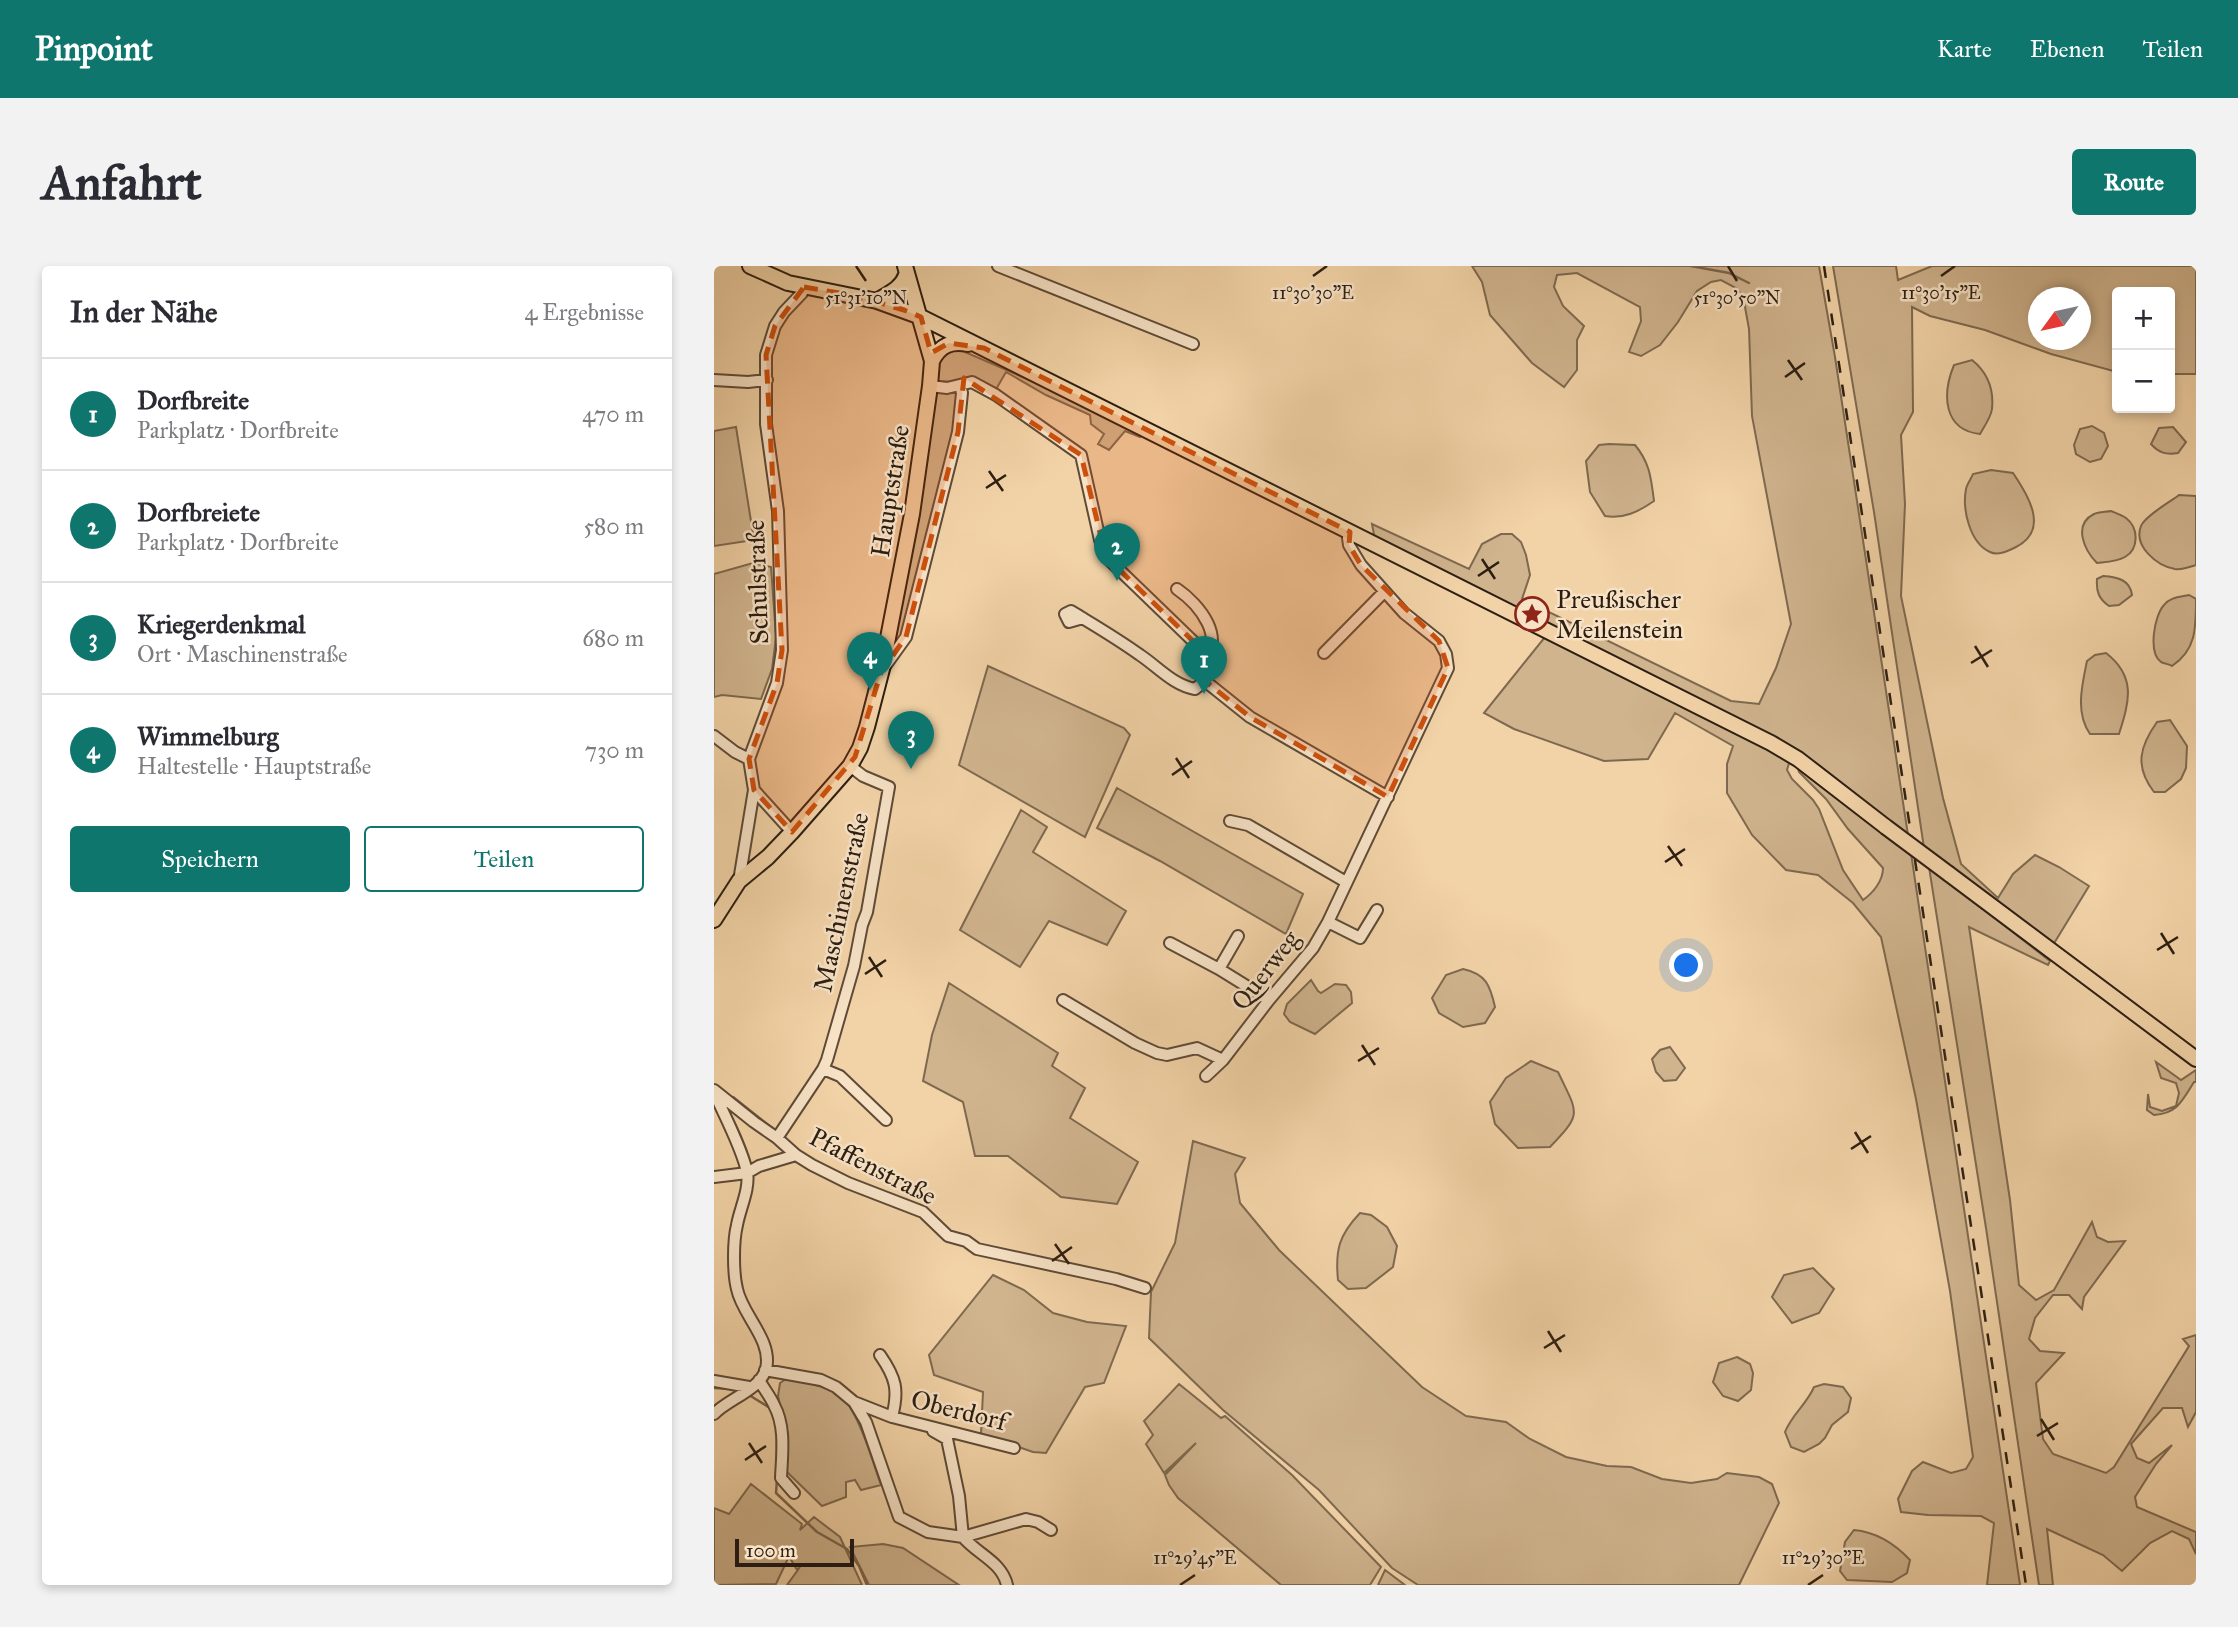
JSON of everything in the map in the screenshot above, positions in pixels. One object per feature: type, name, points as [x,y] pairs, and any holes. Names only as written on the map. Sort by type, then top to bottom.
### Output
[{"type":"main road","points":[[750,266],[776,279],[877,301],[920,317],[1780,748],[2196,1059]]},
{"type":"main road","points":[[877,301],[904,282],[905,270]]},
{"type":"main road","name":"Hauptstraße","points":[[714,920],[739,881],[768,857],[850,766],[863,738],[881,672],[914,504],[930,386],[932,361],[905,270]]},
{"type":"main road","points":[[932,361],[937,352],[949,343],[964,343],[984,348]]},
{"type":"street","points":[[998,266],[1193,344]]},
{"type":"street","name":"Schulstraße","points":[[739,881],[754,790],[749,759],[777,683],[782,650],[779,528],[767,437],[766,355],[775,326],[802,292],[809,288]]},
{"type":"street","points":[[714,380],[767,380]]},
{"type":"street","points":[[930,386],[947,388],[972,382],[996,395],[1081,455],[1106,557],[1194,642],[1205,681],[1250,717],[1388,797]]},
{"type":"street","name":"Hauptstraße","points":[[881,672],[906,637],[955,444],[962,393],[960,385]]},
{"type":"street","name":"Querweg","points":[[1206,1076],[1223,1060],[1313,948],[1328,922],[1448,668],[1446,654],[1439,641],[1413,621],[1384,592],[1351,549],[1348,540],[1350,532]]},
{"type":"street","points":[[1177,589],[1191,598],[1209,622],[1211,642],[1208,656],[1200,664]]},
{"type":"street","points":[[1324,653],[1384,592]]},
{"type":"street","points":[[1083,618],[1187,688],[1195,689],[1205,681]]},
{"type":"street","points":[[714,736],[749,759]]},
{"type":"street","name":"Maschinenstraße","points":[[777,1138],[823,1069],[840,1018],[867,912],[889,787],[863,776],[850,766]]},
{"type":"street","points":[[754,790],[792,832]]},
{"type":"street","points":[[1230,821],[1248,825],[1346,882]]},
{"type":"street","points":[[1328,922],[1360,939],[1377,910]]},
{"type":"street","points":[[1219,969],[1238,936]]},
{"type":"street","points":[[1170,943],[1269,1000]]},
{"type":"street","points":[[1063,1000],[1157,1054],[1167,1055],[1197,1048],[1223,1060]]},
{"type":"street","points":[[823,1069],[840,1076],[886,1119]]},
{"type":"street","points":[[714,1091],[747,1173],[746,1191],[736,1227],[736,1282],[741,1303],[763,1344],[762,1375],[766,1395],[774,1404],[782,1426],[781,1478],[794,1493]]},
{"type":"street","name":"Pfaffenstraße","points":[[714,1091],[796,1155],[848,1183],[923,1212],[948,1236],[966,1241],[977,1249],[1116,1279],[1145,1288]]},
{"type":"street","points":[[714,1177],[747,1173],[759,1166],[796,1155]]},
{"type":"street","name":"Oberdorf","points":[[880,1355],[891,1371],[897,1396],[895,1417]]},
{"type":"street","points":[[714,1414],[762,1375]]},
{"type":"street","name":"Oberdorf","points":[[762,1375],[821,1380],[836,1387],[854,1402],[895,1417],[1014,1448]]},
{"type":"street","points":[[714,1381],[749,1387]]},
{"type":"street","points":[[854,1402],[866,1422],[899,1517],[928,1532],[963,1537],[1026,1519],[1051,1530]]},
{"type":"street","points":[[895,1417],[904,1423],[939,1433],[947,1439],[959,1496],[963,1537],[970,1546],[1000,1569],[1007,1585]]},
{"type":"highlighted area","points":[[804,287],[856,296],[921,317],[931,353],[949,343],[984,348],[1350,532],[1349,545],[1361,565],[1439,641],[1448,668],[1388,797],[1250,717],[1205,681],[1194,642],[1106,557],[1081,455],[964,378],[958,432],[906,637],[881,672],[855,757],[792,832],[754,790],[749,759],[777,683],[782,650],[766,355],[775,326]]},
{"type":"shaded area","points":[[1472,266],[1819,266],[1908,835],[1792,748],[1375,540],[1372,524],[1469,569],[1482,544],[1501,534],[1512,534],[1521,542],[1530,575],[1522,599],[1731,701],[1759,704],[1776,668],[1791,624],[1752,416],[1749,329],[1743,296],[1736,288],[1721,280],[1711,282],[1697,291],[1660,345],[1641,356],[1629,352],[1641,321],[1640,307],[1577,273],[1557,275],[1554,287],[1563,306],[1584,326],[1577,340],[1577,370],[1564,387],[1532,363],[1490,315],[1482,282]]},
{"type":"shaded area","points":[[1833,266],[1896,266],[1898,280],[1932,266],[2196,266],[2196,374],[2175,374],[2175,287],[2112,287],[2112,371],[2040,350],[2091,350],[2091,287],[2028,287],[2028,346],[1985,330],[1930,316],[1912,307],[1913,412],[1901,435],[1905,504],[1901,596],[1943,798],[1961,864],[1998,898],[2013,874],[2035,855],[2089,886],[2053,945],[1924,848],[1874,512]]},
{"type":"shaded area","points":[[958,349],[1076,400],[1143,434],[1140,437],[1125,431],[1109,450],[1098,444],[1104,434],[1091,424],[1090,415],[1046,395],[1006,372],[995,391],[936,381],[939,361],[945,350]]},
{"type":"shaded area","points":[[1972,360],[1985,376],[1992,395],[1991,412],[1980,434],[1959,426],[1952,418],[1947,399],[1954,365]]},
{"type":"shaded area","points":[[934,393],[958,393],[954,428],[903,637],[888,656],[927,463]]},
{"type":"shaded area","points":[[2092,426],[2104,433],[2108,446],[2101,459],[2090,462],[2076,454],[2074,445],[2080,429]]},
{"type":"shaded area","points":[[736,427],[754,540],[714,546],[714,431]]},
{"type":"shaded area","points":[[2173,427],[2186,442],[2178,453],[2163,453],[2151,444],[2159,428]]},
{"type":"shaded area","points":[[1599,445],[1635,445],[1647,465],[1654,501],[1636,511],[1612,517],[1605,516],[1590,492],[1586,461]]},
{"type":"shaded area","points":[[1991,470],[2013,473],[2025,491],[2033,512],[2032,531],[2026,540],[2000,553],[1990,552],[1977,541],[1969,525],[1965,506],[1966,489],[1973,474]]},
{"type":"shaded area","points":[[2179,495],[2196,496],[2196,565],[2178,569],[2161,564],[2148,554],[2140,541],[2139,533],[2147,518]]},
{"type":"shaded area","points":[[2111,511],[2130,522],[2135,533],[2135,544],[2125,557],[2097,563],[2088,552],[2082,531],[2087,519],[2094,514]]},
{"type":"shaded area","points":[[753,563],[771,567],[776,637],[772,669],[761,699],[722,695],[714,697],[714,574]]},
{"type":"shaded area","points":[[2103,576],[2122,580],[2129,586],[2132,595],[2119,605],[2109,606],[2098,591],[2097,579]]},
{"type":"shaded area","points":[[2189,595],[2196,599],[2193,638],[2186,653],[2172,666],[2161,662],[2157,657],[2154,643],[2155,625],[2166,602]]},
{"type":"shaded area","points":[[1545,637],[1790,760],[1787,770],[1819,809],[1843,870],[1863,900],[1877,886],[1883,868],[1848,829],[1826,799],[1799,772],[1797,765],[1911,853],[2020,1585],[1987,1585],[1994,1523],[1981,1516],[1901,1512],[1898,1499],[1912,1471],[1923,1462],[1951,1473],[1966,1469],[1973,1457],[1950,1291],[1916,1099],[1881,937],[1853,903],[1818,875],[1786,870],[1752,835],[1727,793],[1727,764],[1733,746],[1675,713],[1648,759],[1604,761],[1514,729],[1484,713]]},
{"type":"shaded area","points":[[2106,653],[2123,671],[2128,690],[2126,711],[2119,734],[2090,734],[2085,726],[2081,708],[2085,670],[2087,661],[2095,655]]},
{"type":"shaded area","points":[[988,666],[1124,728],[1130,735],[1085,837],[959,765]]},
{"type":"shaded area","points":[[2170,720],[2187,746],[2186,768],[2181,779],[2165,792],[2154,792],[2142,765],[2143,748],[2157,722]]},
{"type":"shaded area","points":[[1117,788],[1303,894],[1286,934],[1097,828]]},
{"type":"shaded area","points":[[1021,810],[1047,827],[1033,852],[1126,911],[1107,945],[1049,921],[1020,967],[960,930]]},
{"type":"shaded area","points":[[1929,867],[2050,961],[2048,965],[1969,927],[2010,1200],[2019,1285],[2036,1300],[2054,1290],[2092,1222],[2097,1237],[2108,1242],[2125,1241],[2084,1297],[2082,1309],[2069,1295],[2053,1295],[2035,1318],[2029,1339],[2040,1351],[2064,1353],[2036,1383],[2043,1439],[2053,1454],[2106,1473],[2114,1467],[2189,1346],[2183,1339],[2196,1335],[2196,1412],[2188,1427],[2182,1408],[2163,1408],[2131,1444],[2137,1458],[2149,1463],[2172,1445],[2135,1497],[2137,1507],[2196,1532],[2196,1554],[2189,1539],[2172,1531],[2150,1543],[2122,1571],[2103,1555],[2047,1529],[2053,1585],[2039,1585]]},
{"type":"shaded area","points":[[1463,969],[1482,977],[1489,987],[1495,1007],[1485,1023],[1463,1027],[1439,1013],[1432,998],[1446,975]]},
{"type":"shaded area","points":[[1311,980],[1321,993],[1335,984],[1346,985],[1351,992],[1352,1003],[1315,1034],[1290,1022],[1284,1014],[1287,1004]]},
{"type":"shaded area","points":[[949,983],[1058,1053],[1052,1066],[1085,1088],[1070,1118],[1138,1162],[1117,1204],[1061,1197],[1008,1156],[975,1156],[963,1102],[923,1081],[932,1035]]},
{"type":"shaded area","points":[[1670,1047],[1685,1068],[1676,1080],[1664,1081],[1656,1072],[1652,1059],[1660,1050]]},
{"type":"shaded area","points":[[1531,1061],[1558,1072],[1573,1105],[1574,1112],[1568,1127],[1550,1147],[1518,1148],[1495,1124],[1490,1102],[1506,1078]]},
{"type":"shaded area","points":[[2156,1062],[2181,1080],[2196,1070],[2196,1082],[2174,1109],[2154,1115],[2147,1110],[2148,1094],[2150,1107],[2162,1111],[2176,1106],[2179,1093],[2176,1083],[2161,1078]]},
{"type":"shaded area","points":[[1193,1141],[1245,1158],[1235,1174],[1240,1203],[1279,1250],[1422,1387],[1466,1416],[1506,1422],[1530,1439],[1566,1457],[1607,1466],[1631,1467],[1662,1479],[1691,1483],[1717,1479],[1727,1473],[1759,1477],[1772,1484],[1779,1503],[1739,1585],[1418,1585],[1392,1568],[1319,1490],[1223,1410],[1149,1338],[1151,1292],[1175,1243]]},
{"type":"shaded area","points":[[1360,1213],[1371,1215],[1387,1227],[1397,1246],[1393,1267],[1366,1288],[1348,1289],[1338,1280],[1338,1251],[1347,1229]]},
{"type":"shaded area","points":[[1813,1268],[1834,1289],[1819,1313],[1792,1323],[1772,1297],[1784,1275]]},
{"type":"shaded area","points":[[993,1275],[1024,1290],[1053,1313],[1087,1322],[1126,1326],[1104,1383],[1085,1387],[1046,1453],[1033,1452],[981,1434],[983,1392],[934,1375],[929,1355]]},
{"type":"shaded area","points":[[1737,1357],[1750,1364],[1753,1373],[1751,1390],[1738,1401],[1723,1396],[1713,1382],[1719,1363]]},
{"type":"shaded area","points":[[786,1379],[827,1389],[846,1402],[864,1437],[881,1485],[861,1490],[855,1480],[846,1482],[846,1497],[822,1506],[786,1471],[784,1422],[778,1396],[780,1383]]},
{"type":"shaded area","points":[[1179,1384],[1221,1418],[1225,1416],[1292,1475],[1381,1567],[1370,1585],[1281,1585],[1178,1498],[1165,1475],[1196,1443],[1164,1473],[1146,1444],[1153,1435],[1144,1421]]},
{"type":"shaded area","points":[[1824,1384],[1843,1387],[1851,1398],[1848,1412],[1832,1425],[1819,1444],[1804,1452],[1791,1447],[1785,1432],[1788,1426],[1814,1387]]},
{"type":"shaded area","points":[[751,1484],[802,1524],[800,1530],[814,1517],[840,1537],[862,1585],[787,1585],[800,1567],[797,1570],[790,1558],[792,1550],[776,1584],[714,1585],[714,1508],[729,1514]]},
{"type":"shaded area","points":[[1854,1530],[1877,1536],[1898,1549],[1910,1560],[1907,1573],[1892,1582],[1847,1580],[1840,1571],[1845,1542]]},
{"type":"shaded area","points":[[883,1544],[903,1548],[959,1585],[869,1585],[850,1547]]},
{"type":"shaded area","points":[[1385,1570],[1405,1585],[1378,1585]]},
{"type":"waterway","points":[[1691,266],[1729,273],[1749,283]]},
{"type":"waterway","points":[[733,1097],[772,1128]]},
{"type":"waterway","points":[[714,1388],[734,1389]]},
{"type":"waterway","points":[[749,1395],[770,1408]]},
{"type":"waterway","points":[[777,1430],[777,1461]]},
{"type":"waterway","points":[[777,1479],[776,1493],[817,1532],[847,1549],[859,1566],[867,1585]]},
{"type":"railway","points":[[1824,266],[2026,1585]]},
{"type":"place","name":"Dorfbreiete","points":[[1117,581]]},
{"type":"place","name":"Preußischer Meilenstein","points":[[1532,614]]},
{"type":"place","name":"Wimmelburg","points":[[870,690]]},
{"type":"place","name":"Dorfbreite","points":[[1204,694]]},
{"type":"place","name":"Kriegerdenkmal","points":[[911,769]]}]
